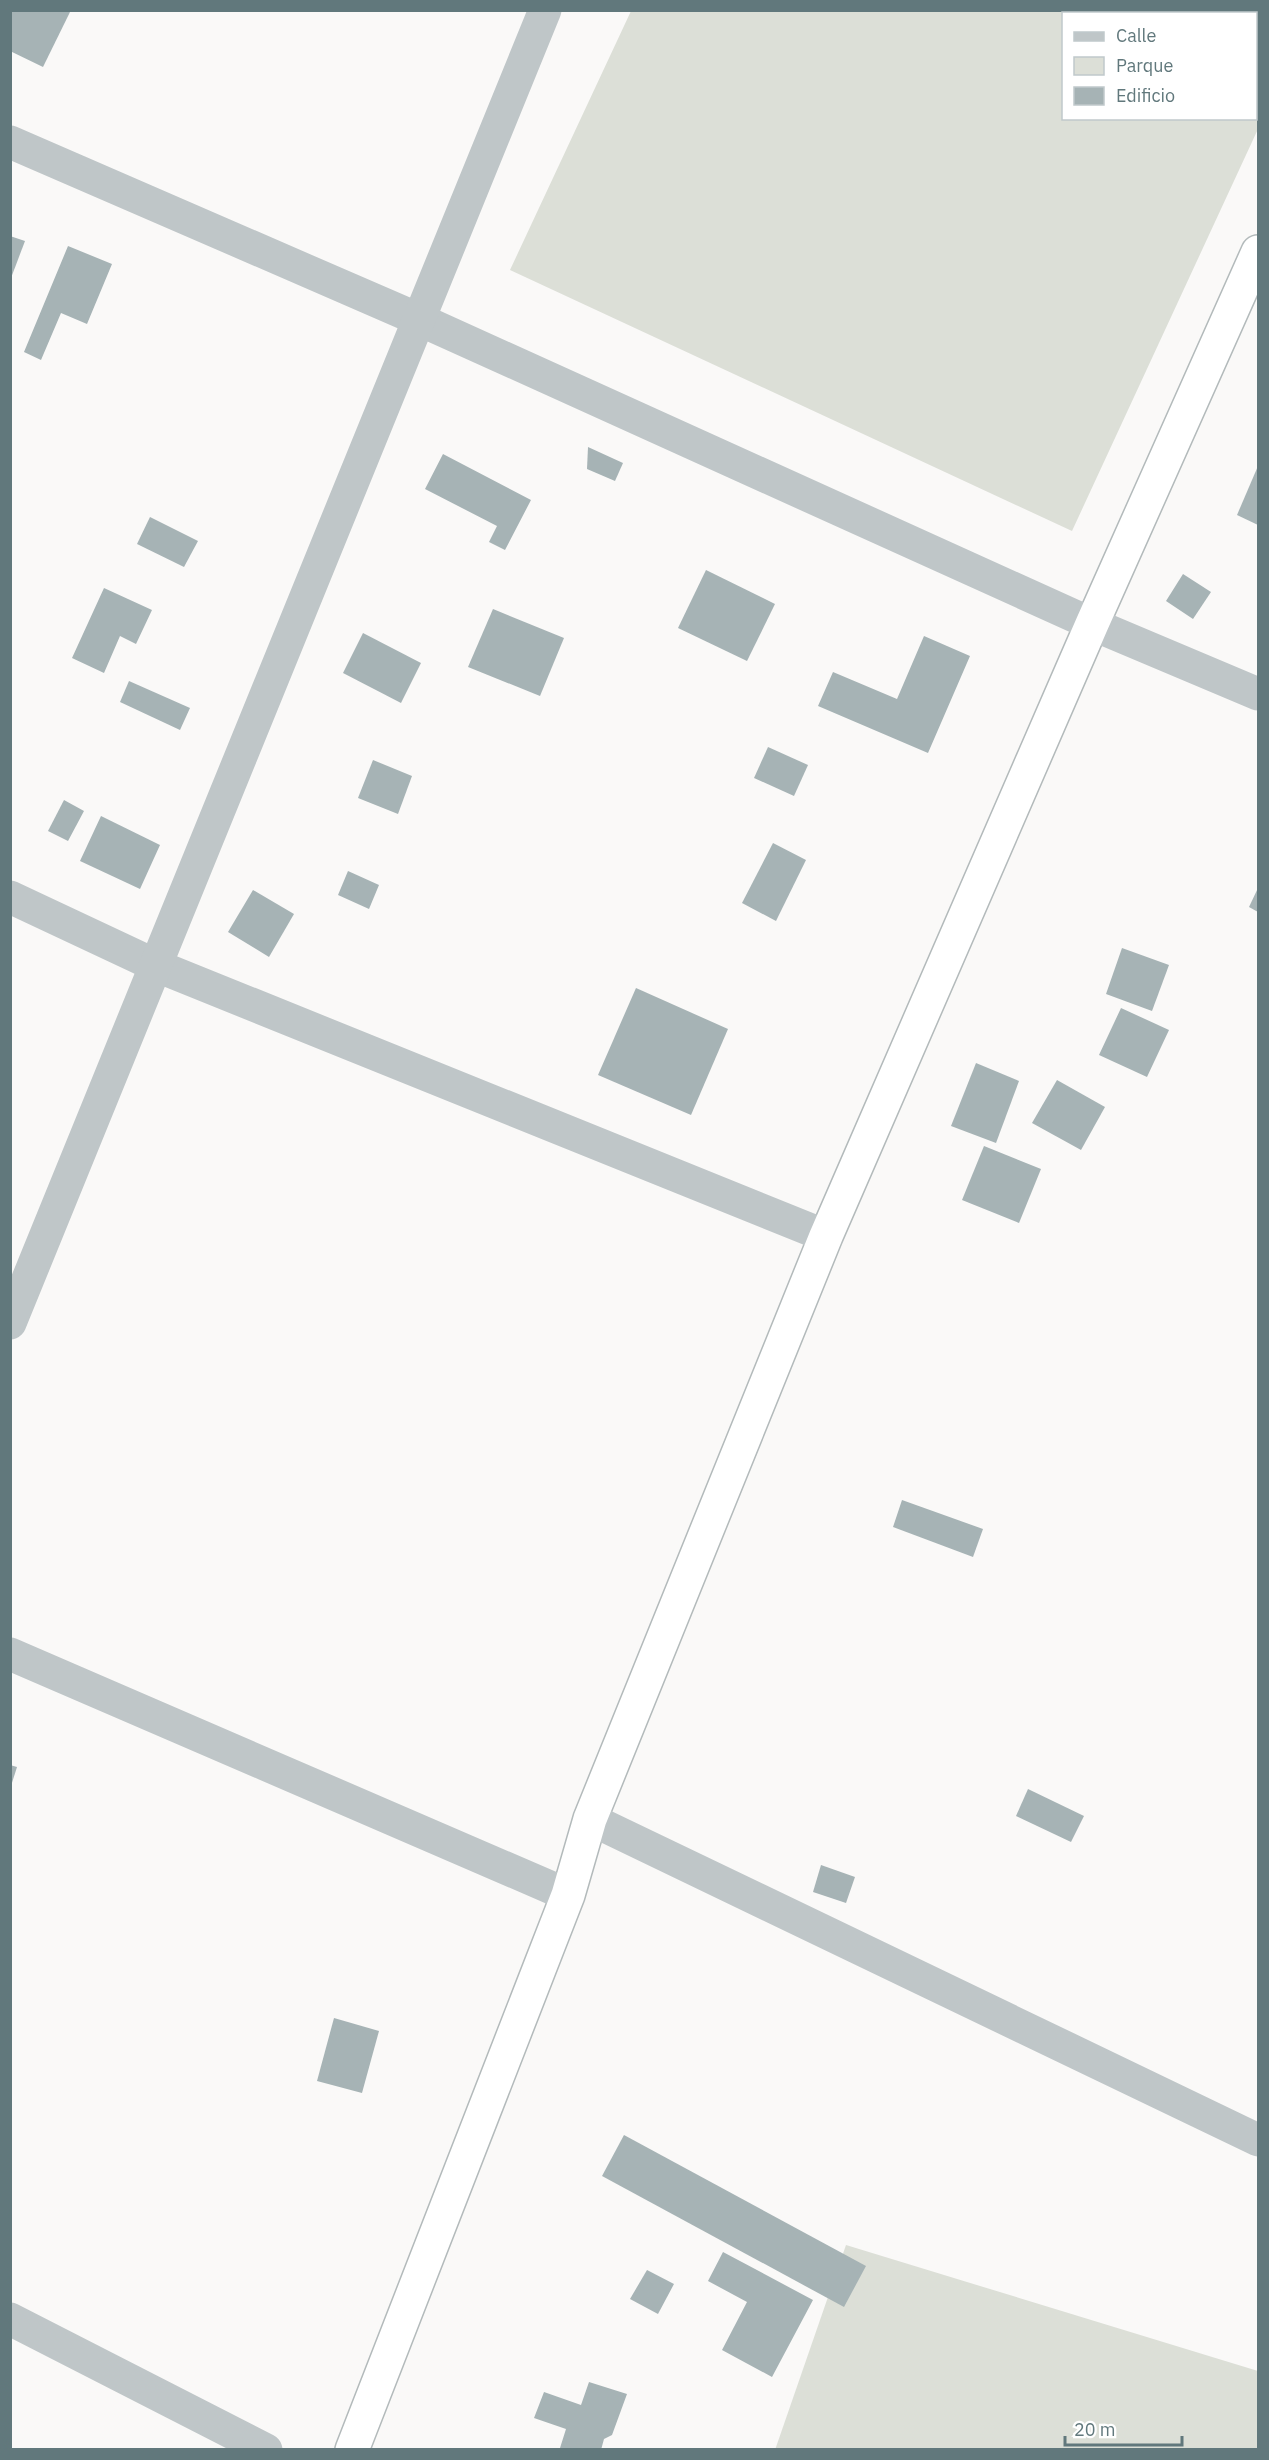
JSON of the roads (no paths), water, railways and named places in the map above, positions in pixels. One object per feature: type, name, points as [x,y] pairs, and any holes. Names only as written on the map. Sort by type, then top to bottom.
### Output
[{"type":"highway","points":[[352,2450],[568,1895],[590,1819],[826,1236],[1092,624],[1258,252]]},
{"type":"street","points":[[10,1323],[545,10]]},
{"type":"street","points":[[10,142],[418,319],[1092,624],[1258,694]]},
{"type":"street","points":[[10,897],[157,966],[826,1236]]},
{"type":"street","points":[[10,1654],[568,1895]]},
{"type":"street","points":[[590,1819],[1258,2140]]},
{"type":"street","points":[[10,2319],[266,2450]]}]
